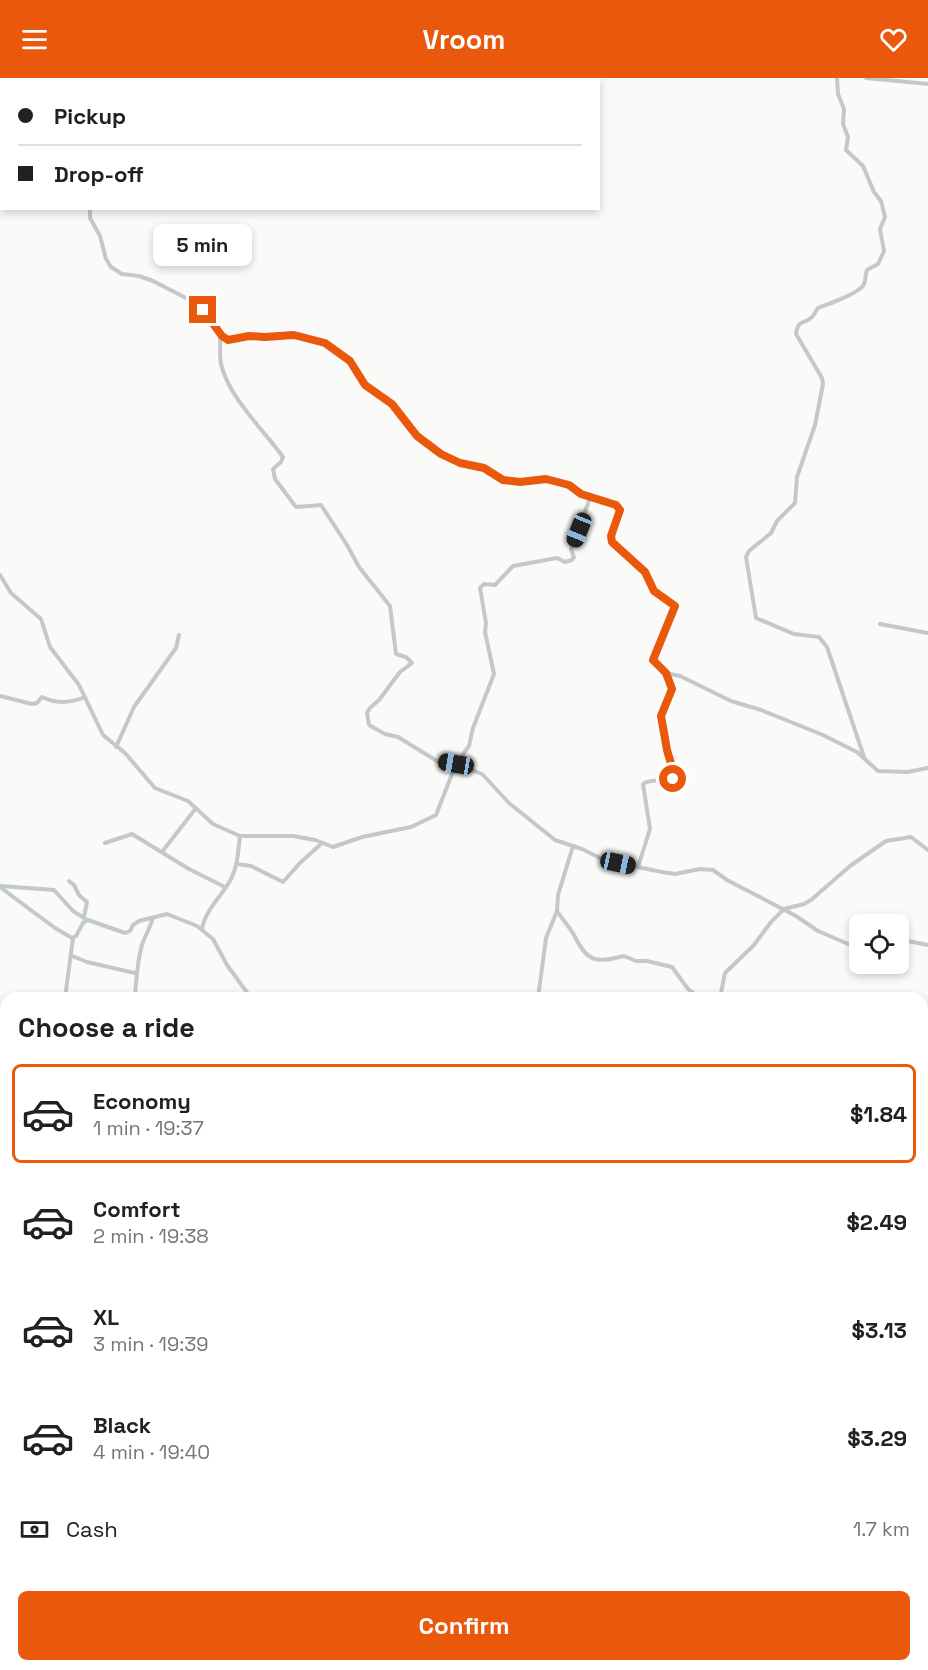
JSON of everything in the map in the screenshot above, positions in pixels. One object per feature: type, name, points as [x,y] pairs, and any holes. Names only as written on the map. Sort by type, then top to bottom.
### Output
[{"type":"street","points":[[837,78],[838,94],[844,109],[843,122],[848,137],[846,150],[863,166],[874,192],[881,201],[885,217],[880,229],[884,251],[878,264],[867,270],[862,288],[837,302],[817,309],[811,319],[802,322],[797,329],[796,333],[822,378],[822,392],[815,425],[797,477],[795,503],[777,520],[771,533],[749,551],[746,557],[756,618],[794,634],[819,638],[827,646],[864,757]]},
{"type":"street","points":[[866,78],[928,84]]},
{"type":"street","points":[[90,210],[90,218],[100,236],[106,259],[111,267],[122,274],[158,283],[190,300],[203,310],[220,335],[231,341],[246,337],[294,335],[325,343],[350,361],[365,385],[392,404],[417,436],[441,454],[460,463],[484,468],[503,480],[520,482],[549,479],[569,485],[590,498],[616,505],[620,510],[611,536],[612,542],[645,572],[654,591],[675,606],[653,660],[666,673],[672,689],[661,716],[675,777],[670,780],[647,781],[643,784],[650,829],[638,867]]},
{"type":"street","points":[[220,335],[220,360],[225,376],[245,409],[283,457],[273,469],[273,476],[296,507],[321,505],[359,567],[390,606],[396,654],[406,657],[412,663],[400,672],[370,708],[367,713],[369,724],[411,744],[437,761],[456,764],[485,777],[509,803],[555,840],[604,860],[638,867],[675,874],[700,869],[713,870],[727,880],[849,945]]},
{"type":"street","points":[[0,575],[11,593],[42,619],[50,647],[85,697],[101,732],[131,759],[155,788],[188,801],[218,827],[240,836],[293,836],[335,847],[356,838],[407,828],[430,819],[438,812],[456,764],[469,746],[473,728],[494,674],[485,632],[480,588],[484,584],[495,585],[513,566],[557,558],[566,562],[572,560],[573,546],[590,498]]},
{"type":"street","points":[[880,624],[928,633]]},
{"type":"street","points":[[116,747],[126,730],[134,707],[176,648],[179,635]]},
{"type":"street","points":[[666,673],[680,676],[731,701],[761,710],[854,750],[879,771],[907,772],[928,768]]},
{"type":"street","points":[[0,696],[32,704],[42,697],[54,702],[69,702],[85,697]]},
{"type":"street","points":[[162,852],[196,808]]},
{"type":"street","points":[[105,843],[132,834],[225,887]]},
{"type":"street","points":[[202,930],[208,914],[237,864],[240,836]]},
{"type":"street","points":[[721,992],[725,973],[754,945],[783,910],[811,900],[850,866],[889,840],[911,837],[928,850]]},
{"type":"street","points":[[237,864],[251,866],[283,882],[322,843]]},
{"type":"street","points":[[539,992],[546,938],[557,911],[558,895],[573,846]]},
{"type":"street","points":[[66,992],[74,938],[86,918],[87,902],[69,881]]},
{"type":"street","points":[[0,886],[54,890],[73,912],[125,933],[139,921],[169,914],[202,930],[216,943],[227,965],[247,992]]},
{"type":"street","points":[[0,886],[55,928],[74,938]]},
{"type":"street","points":[[557,911],[573,934],[578,947],[589,956],[606,961],[624,956],[636,961],[647,961],[672,967],[692,992]]},
{"type":"street","points":[[135,992],[135,973],[143,942],[153,918]]},
{"type":"street","points":[[909,941],[928,945]]},
{"type":"street","points":[[72,956],[87,962],[135,973]]},
{"type":"street","points":[[928,1037],[928,1044]]},
{"type":"route","points":[[203,310],[222,336],[231,341],[249,336],[294,335],[307,337],[330,346],[350,361],[365,385],[392,404],[421,440],[450,459],[484,468],[503,480],[520,482],[549,479],[569,485],[590,498],[617,506],[620,510],[611,536],[612,542],[645,572],[654,591],[675,606],[653,660],[666,673],[672,689],[661,716],[667,750],[674,771],[673,779]]}]
